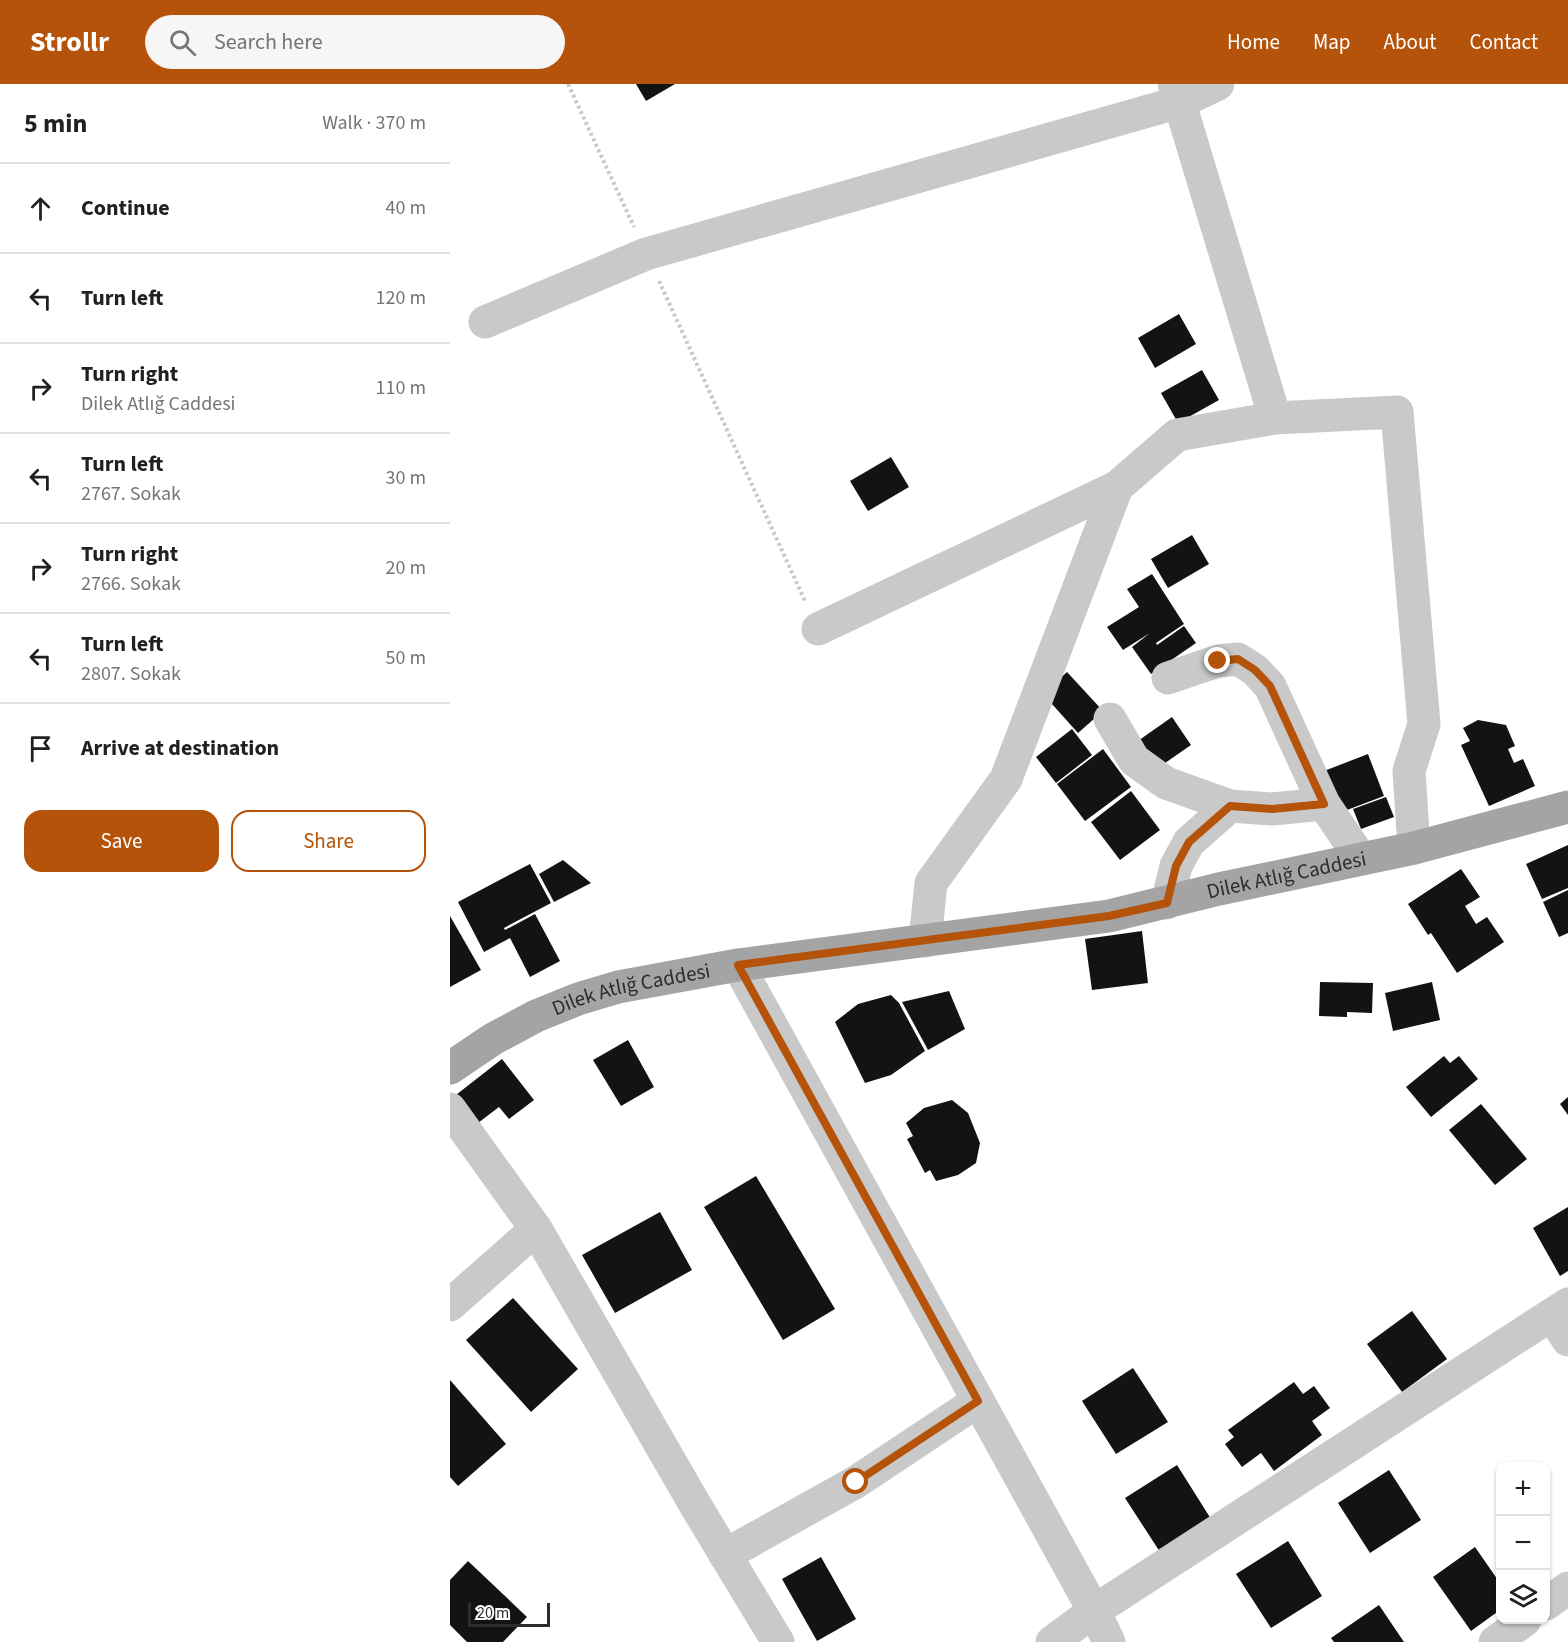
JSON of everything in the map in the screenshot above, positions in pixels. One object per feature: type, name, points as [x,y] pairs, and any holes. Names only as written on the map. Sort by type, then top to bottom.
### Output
[{"type":"main road","name":"Dilek Atlığ Caddesi","points":[[450,1068],[493,1039],[536,1016],[578,999],[618,987],[738,965],[1109,916],[1219,889],[1414,848],[1568,807]]},
{"type":"street","points":[[485,322],[646,254],[1177,93],[1218,84]]},
{"type":"street","points":[[1177,93],[1275,418]]},
{"type":"street","points":[[818,629],[1117,487],[1177,435],[1275,418],[1397,412],[1424,724],[1409,771],[1414,848]]},
{"type":"street","points":[[925,941],[931,883],[1006,779],[1117,487]]},
{"type":"street","points":[[1167,678],[1218,661],[1238,659],[1255,670],[1270,686],[1324,804],[1361,859]]},
{"type":"street","points":[[1110,719],[1134,760],[1166,783],[1230,806],[1272,809],[1324,804]]},
{"type":"street","points":[[1167,903],[1176,866],[1189,842],[1230,806]]},
{"type":"street","points":[[738,965],[1109,1642]]},
{"type":"street","points":[[450,1109],[536,1229],[778,1642]]},
{"type":"street","points":[[450,1305],[536,1229]]},
{"type":"street","points":[[1052,1642],[1094,1611],[1563,1320]]},
{"type":"street","points":[[725,1555],[856,1482],[978,1401]]},
{"type":"street","points":[[1550,1601],[1568,1588]]},
{"type":"street","points":[[1495,1642],[1520,1624]]},
{"type":"path","points":[[568,84],[818,629]]},
{"type":"building","points":[[636,84],[675,84],[646,101]]},
{"type":"building","points":[[1179,314],[1196,344],[1155,368],[1138,338]]},
{"type":"building","points":[[1202,370],[1219,400],[1178,423],[1161,393]]},
{"type":"building","points":[[891,457],[909,487],[868,511],[850,481]]},
{"type":"building","points":[[1192,535],[1209,564],[1168,588],[1151,559]]},
{"type":"building","points":[[1152,574],[1184,624],[1156,643],[1157,645],[1184,626],[1196,643],[1151,674],[1132,647],[1150,633],[1123,650],[1107,627],[1139,607],[1127,589]]},
{"type":"building","points":[[1067,672],[1103,711],[1078,733],[1043,694]]},
{"type":"building","points":[[1172,717],[1191,745],[1155,770],[1135,743]]},
{"type":"building","points":[[1478,720],[1506,725],[1515,746],[1508,749],[1514,763],[1523,759],[1535,786],[1489,806],[1461,745],[1470,741],[1463,728]]},
{"type":"building","points":[[1072,729],[1092,755],[1056,783],[1036,757]]},
{"type":"building","points":[[1103,749],[1131,787],[1085,821],[1057,784]]},
{"type":"building","points":[[1368,754],[1384,796],[1339,813],[1324,771]]},
{"type":"building","points":[[1131,791],[1160,830],[1120,860],[1091,822]]},
{"type":"building","points":[[1386,797],[1394,817],[1361,829],[1353,809]]},
{"type":"building","points":[[1568,845],[1568,888],[1542,899],[1526,864]]},
{"type":"building","points":[[563,860],[591,883],[554,902],[539,874]]},
{"type":"building","points":[[530,864],[551,903],[504,928],[505,930],[535,914],[560,961],[530,977],[510,938],[484,952],[458,902]]},
{"type":"building","points":[[1461,869],[1480,897],[1465,906],[1476,924],[1487,917],[1504,942],[1457,973],[1431,933],[1428,935],[1408,904]]},
{"type":"building","points":[[1568,890],[1568,933],[1559,937],[1543,902]]},
{"type":"building","points":[[450,916],[481,970],[450,987]]},
{"type":"building","points":[[1142,931],[1148,983],[1092,990],[1085,939]]},
{"type":"building","points":[[1320,982],[1373,983],[1372,1013],[1347,1012],[1347,1017],[1319,1016]]},
{"type":"building","points":[[1432,982],[1440,1020],[1393,1031],[1385,993]]},
{"type":"building","points":[[949,991],[965,1029],[928,1050],[902,1002]]},
{"type":"building","points":[[891,995],[899,1003],[925,1051],[891,1075],[865,1083],[835,1022],[858,1004]]},
{"type":"building","points":[[628,1040],[654,1087],[621,1106],[593,1060]]},
{"type":"building","points":[[1444,1056],[1450,1063],[1459,1056],[1478,1079],[1431,1117],[1406,1087]]},
{"type":"building","points":[[502,1059],[534,1100],[509,1119],[499,1107],[474,1126],[452,1098]]},
{"type":"building","points":[[1568,1097],[1568,1115],[1560,1104]]},
{"type":"building","points":[[952,1100],[968,1113],[980,1143],[976,1163],[958,1175],[936,1181],[930,1170],[925,1173],[907,1139],[913,1136],[906,1123],[924,1108]]},
{"type":"building","points":[[1481,1104],[1527,1159],[1495,1185],[1449,1130]]},
{"type":"building","points":[[756,1176],[835,1309],[783,1340],[704,1207]]},
{"type":"building","points":[[1568,1207],[1568,1271],[1560,1276],[1533,1228]]},
{"type":"building","points":[[660,1212],[692,1270],[615,1313],[582,1255]]},
{"type":"building","points":[[513,1298],[578,1369],[531,1412],[466,1340]]},
{"type":"building","points":[[1412,1311],[1447,1359],[1402,1392],[1367,1344]]},
{"type":"building","points":[[1133,1368],[1168,1422],[1116,1454],[1082,1401]]},
{"type":"building","points":[[450,1380],[506,1444],[458,1486],[450,1477]]},
{"type":"building","points":[[1294,1382],[1303,1394],[1314,1386],[1330,1408],[1312,1421],[1322,1435],[1274,1471],[1261,1453],[1242,1467],[1225,1444],[1234,1437],[1228,1430]]},
{"type":"building","points":[[1177,1465],[1211,1519],[1160,1552],[1125,1498]]},
{"type":"building","points":[[1389,1470],[1421,1520],[1370,1553],[1338,1503]]},
{"type":"building","points":[[1288,1541],[1322,1596],[1271,1628],[1236,1574]]},
{"type":"building","points":[[1475,1547],[1496,1577],[1496,1613],[1471,1631],[1433,1577]]},
{"type":"building","points":[[821,1557],[856,1619],[817,1641],[782,1579]]},
{"type":"building","points":[[468,1561],[527,1617],[503,1642],[467,1642],[450,1625],[450,1580]]},
{"type":"building","points":[[1379,1605],[1404,1642],[1334,1642],[1331,1638]]},
{"type":"route","points":[[856,1482],[978,1401],[738,965],[1109,916],[1167,903],[1176,866],[1189,842],[1230,806],[1272,809],[1324,804],[1270,686],[1255,670],[1238,659],[1218,661]]}]
